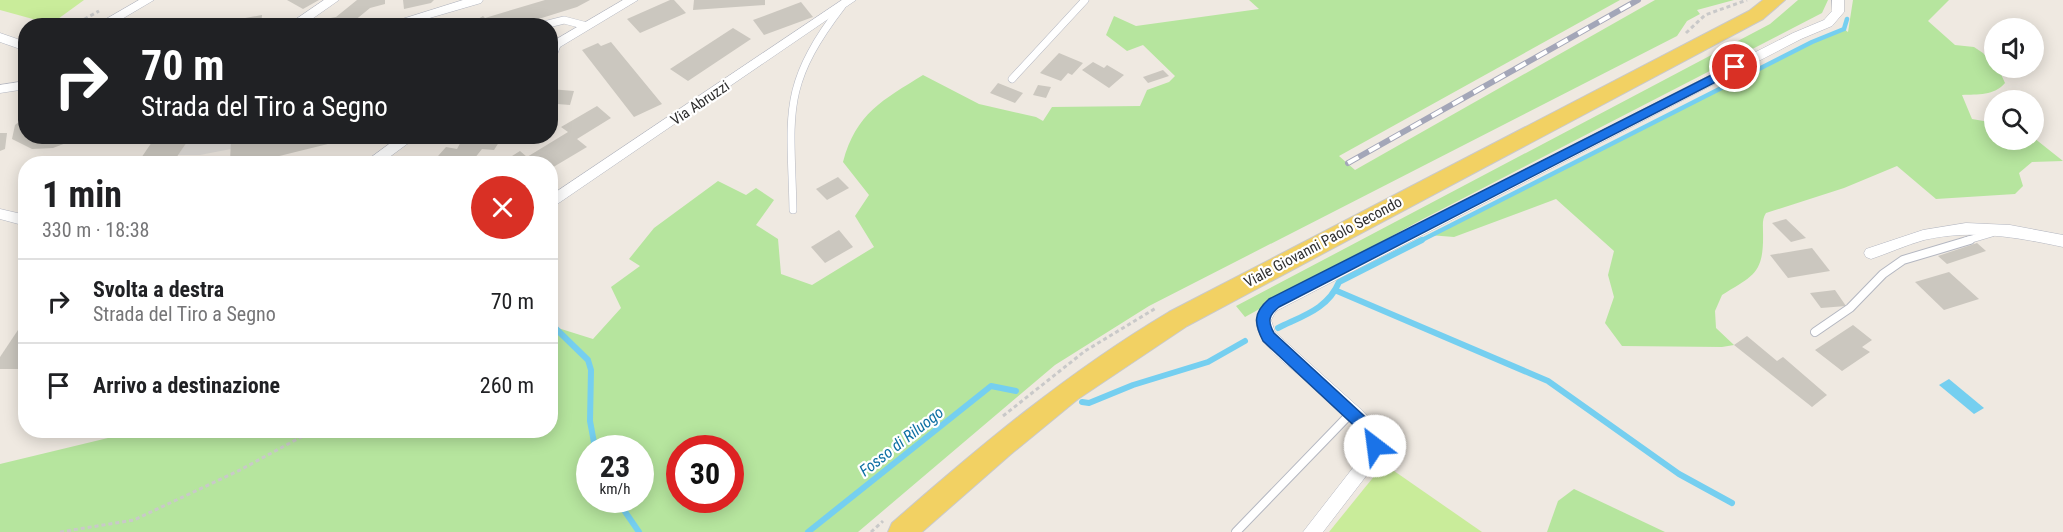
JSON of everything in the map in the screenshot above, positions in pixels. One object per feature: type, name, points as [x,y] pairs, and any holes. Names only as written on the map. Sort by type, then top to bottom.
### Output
[{"type":"main road","name":"Viale Giovanni Paolo Secondo","points":[[902,532],[1045,408],[1137,343],[1756,15],[1775,0]]},
{"type":"street","points":[[115,18],[148,0]]},
{"type":"street","points":[[305,18],[333,0]]},
{"type":"street","points":[[414,18],[477,0]]},
{"type":"street","points":[[558,44],[624,0]]},
{"type":"street","points":[[613,9],[632,0]]},
{"type":"street","points":[[1312,532],[1374,453],[1374,440],[1369,430],[1352,412],[1269,337],[1262,322],[1263,315],[1270,306],[1797,36],[1828,23],[1838,12],[1838,0]]},
{"type":"street","name":"Via Abruzzi","points":[[558,199],[846,3]]},
{"type":"street","points":[[0,37],[18,44]]},
{"type":"street","points":[[2,89],[18,82]]},
{"type":"street","points":[[2,89],[18,86]]},
{"type":"street","points":[[381,156],[399,144]]},
{"type":"street","points":[[3,216],[18,219]]},
{"type":"street","points":[[1871,252],[1910,238],[1951,228],[2005,230],[2063,241]]},
{"type":"lane","points":[[1012,79],[1085,0]]},
{"type":"lane","points":[[793,210],[791,128],[795,88],[817,40],[846,3]]},
{"type":"lane","points":[[558,21],[577,20],[587,26]]},
{"type":"lane","points":[[1815,332],[1850,308],[1883,274],[1903,260],[1942,246],[2005,230]]},
{"type":"lane","points":[[1236,532],[1352,412]]},
{"type":"path","points":[[1716,9],[1725,16]]},
{"type":"path","points":[[60,532],[134,520],[240,470],[299,438]]},
{"type":"green space","points":[[0,0],[84,0],[59,18],[29,18],[0,10]]},
{"type":"green space","points":[[1249,0],[1620,0],[1339,156],[1355,170],[1655,0],[1734,0],[1697,10],[1700,14],[1687,21],[1677,36],[1149,306],[1055,365],[858,532],[0,532],[0,464],[108,438],[558,438],[558,328],[593,339],[621,308],[611,287],[640,266],[629,259],[654,228],[718,181],[746,195],[756,188],[774,200],[756,225],[778,239],[781,274],[812,285],[874,247],[855,216],[869,195],[843,162],[855,131],[873,110],[895,92],[923,75],[979,104],[1036,117],[1043,121],[1052,107],[1140,106],[1147,90],[1169,82],[1175,76],[1143,45],[1127,51],[1106,35],[1114,16],[1136,26],[1259,9]]},
{"type":"green space","points":[[1798,0],[1828,0],[1822,13],[1421,220],[1245,317],[1236,306],[1770,24]]},
{"type":"green space","points":[[1853,0],[1949,0],[1928,21],[1955,45],[1974,47],[1983,53],[1984,78],[2003,78],[2005,83],[1996,90],[1962,95],[1972,119],[1984,121],[1984,150],[2044,150],[2044,146],[2063,161],[2032,162],[2019,173],[2023,186],[2015,194],[1936,199],[1897,166],[1844,188],[1766,213],[1763,220],[1763,246],[1759,265],[1755,272],[1742,283],[1722,295],[1715,311],[1716,328],[1734,345],[1722,347],[1622,346],[1605,323],[1614,297],[1608,275],[1614,251],[1556,199],[1454,237],[1429,235],[1812,42],[1844,29],[1848,32]]},
{"type":"green space","points":[[1384,464],[1482,532],[1329,532]]},
{"type":"green space","points":[[1574,489],[1665,532],[1547,532],[1558,501]]},
{"type":"shaded area","points":[[185,144],[231,144],[231,149],[200,155],[178,155]]},
{"type":"water","points":[[1949,379],[1984,408],[1974,414],[1939,385]]},
{"type":"building","points":[[287,0],[319,0],[303,9]]},
{"type":"building","points":[[357,0],[385,0],[385,4],[370,8],[358,18],[331,18],[336,17]]},
{"type":"building","points":[[403,0],[434,0],[431,3],[404,9]]},
{"type":"building","points":[[545,0],[590,0],[577,7],[542,18],[485,18]]},
{"type":"building","points":[[674,0],[686,13],[640,33],[627,19]]},
{"type":"building","points":[[694,0],[765,0],[765,5],[693,10]]},
{"type":"building","points":[[801,2],[813,17],[764,35],[753,20]]},
{"type":"building","points":[[262,15],[262,18],[246,18]]},
{"type":"building","points":[[733,28],[751,39],[688,81],[670,69]]},
{"type":"building","points":[[611,42],[662,104],[634,117],[582,50],[598,43],[601,46]]},
{"type":"building","points":[[1059,53],[1083,63],[1072,75],[1068,73],[1061,81],[1040,73]]},
{"type":"building","points":[[1093,62],[1104,68],[1107,65],[1124,75],[1109,88],[1082,70]]},
{"type":"building","points":[[1163,70],[1169,76],[1148,83],[1143,77]]},
{"type":"building","points":[[998,83],[1023,93],[1015,103],[990,93]]},
{"type":"building","points":[[1038,85],[1051,87],[1046,98],[1033,95]]},
{"type":"building","points":[[558,90],[574,91],[570,105],[558,104]]},
{"type":"building","points":[[597,106],[611,118],[577,139],[587,147],[558,164],[558,156],[529,156],[548,144],[558,144],[558,138],[568,132],[561,127]]},
{"type":"building","points":[[18,123],[18,142],[12,139],[15,125]]},
{"type":"building","points":[[0,133],[7,133],[5,149],[0,151]]},
{"type":"building","points":[[22,144],[64,144],[53,148],[32,149]]},
{"type":"building","points":[[151,144],[186,144],[177,156],[142,156]]},
{"type":"building","points":[[231,144],[328,144],[279,156],[230,156]]},
{"type":"building","points":[[460,144],[498,144],[494,150],[482,149],[476,156],[438,156],[446,147],[457,149]]},
{"type":"building","points":[[520,151],[526,156],[512,156]]},
{"type":"building","points":[[838,177],[849,188],[827,200],[816,189]]},
{"type":"building","points":[[1786,219],[1806,238],[1791,242],[1772,223]]},
{"type":"building","points":[[839,230],[853,247],[825,263],[811,247]]},
{"type":"building","points":[[1977,243],[1986,251],[1947,264],[1938,256]]},
{"type":"building","points":[[1812,248],[1830,271],[1788,278],[1770,255]]},
{"type":"building","points":[[1949,272],[1979,299],[1944,310],[1915,282]]},
{"type":"building","points":[[1835,290],[1846,306],[1821,308],[1810,293]]},
{"type":"building","points":[[1853,325],[1872,340],[1862,347],[1870,352],[1842,371],[1815,350]]},
{"type":"building","points":[[18,330],[18,369],[0,369],[0,357]]},
{"type":"building","points":[[1747,336],[1777,361],[1783,357],[1827,395],[1812,407],[1734,345]]},
{"type":"waterway","name":"Fosso di Riluogo","points":[[1420,241],[1812,42],[1844,29],[1847,19]]},
{"type":"waterway","name":"Fosso di Riluogo","points":[[1278,328],[1321,305],[1328,299],[1339,282],[1422,240]]},
{"type":"waterway","points":[[1337,291],[1548,381],[1679,474],[1732,503]]},
{"type":"waterway","points":[[558,331],[588,360],[591,370],[590,421],[593,435]]},
{"type":"waterway","name":"Fosso di Riluogo","points":[[1082,402],[1089,403],[1133,385],[1208,362],[1245,341]]},
{"type":"waterway","name":"Fosso di Riluogo","points":[[808,532],[991,386],[1016,391]]},
{"type":"waterway","points":[[626,513],[639,532]]},
{"type":"railway","points":[[1348,163],[1638,0]]},
{"type":"route","points":[[1375,446],[1369,430],[1352,412],[1269,337],[1262,325],[1263,315],[1267,309],[1274,303],[1735,67]]}]
